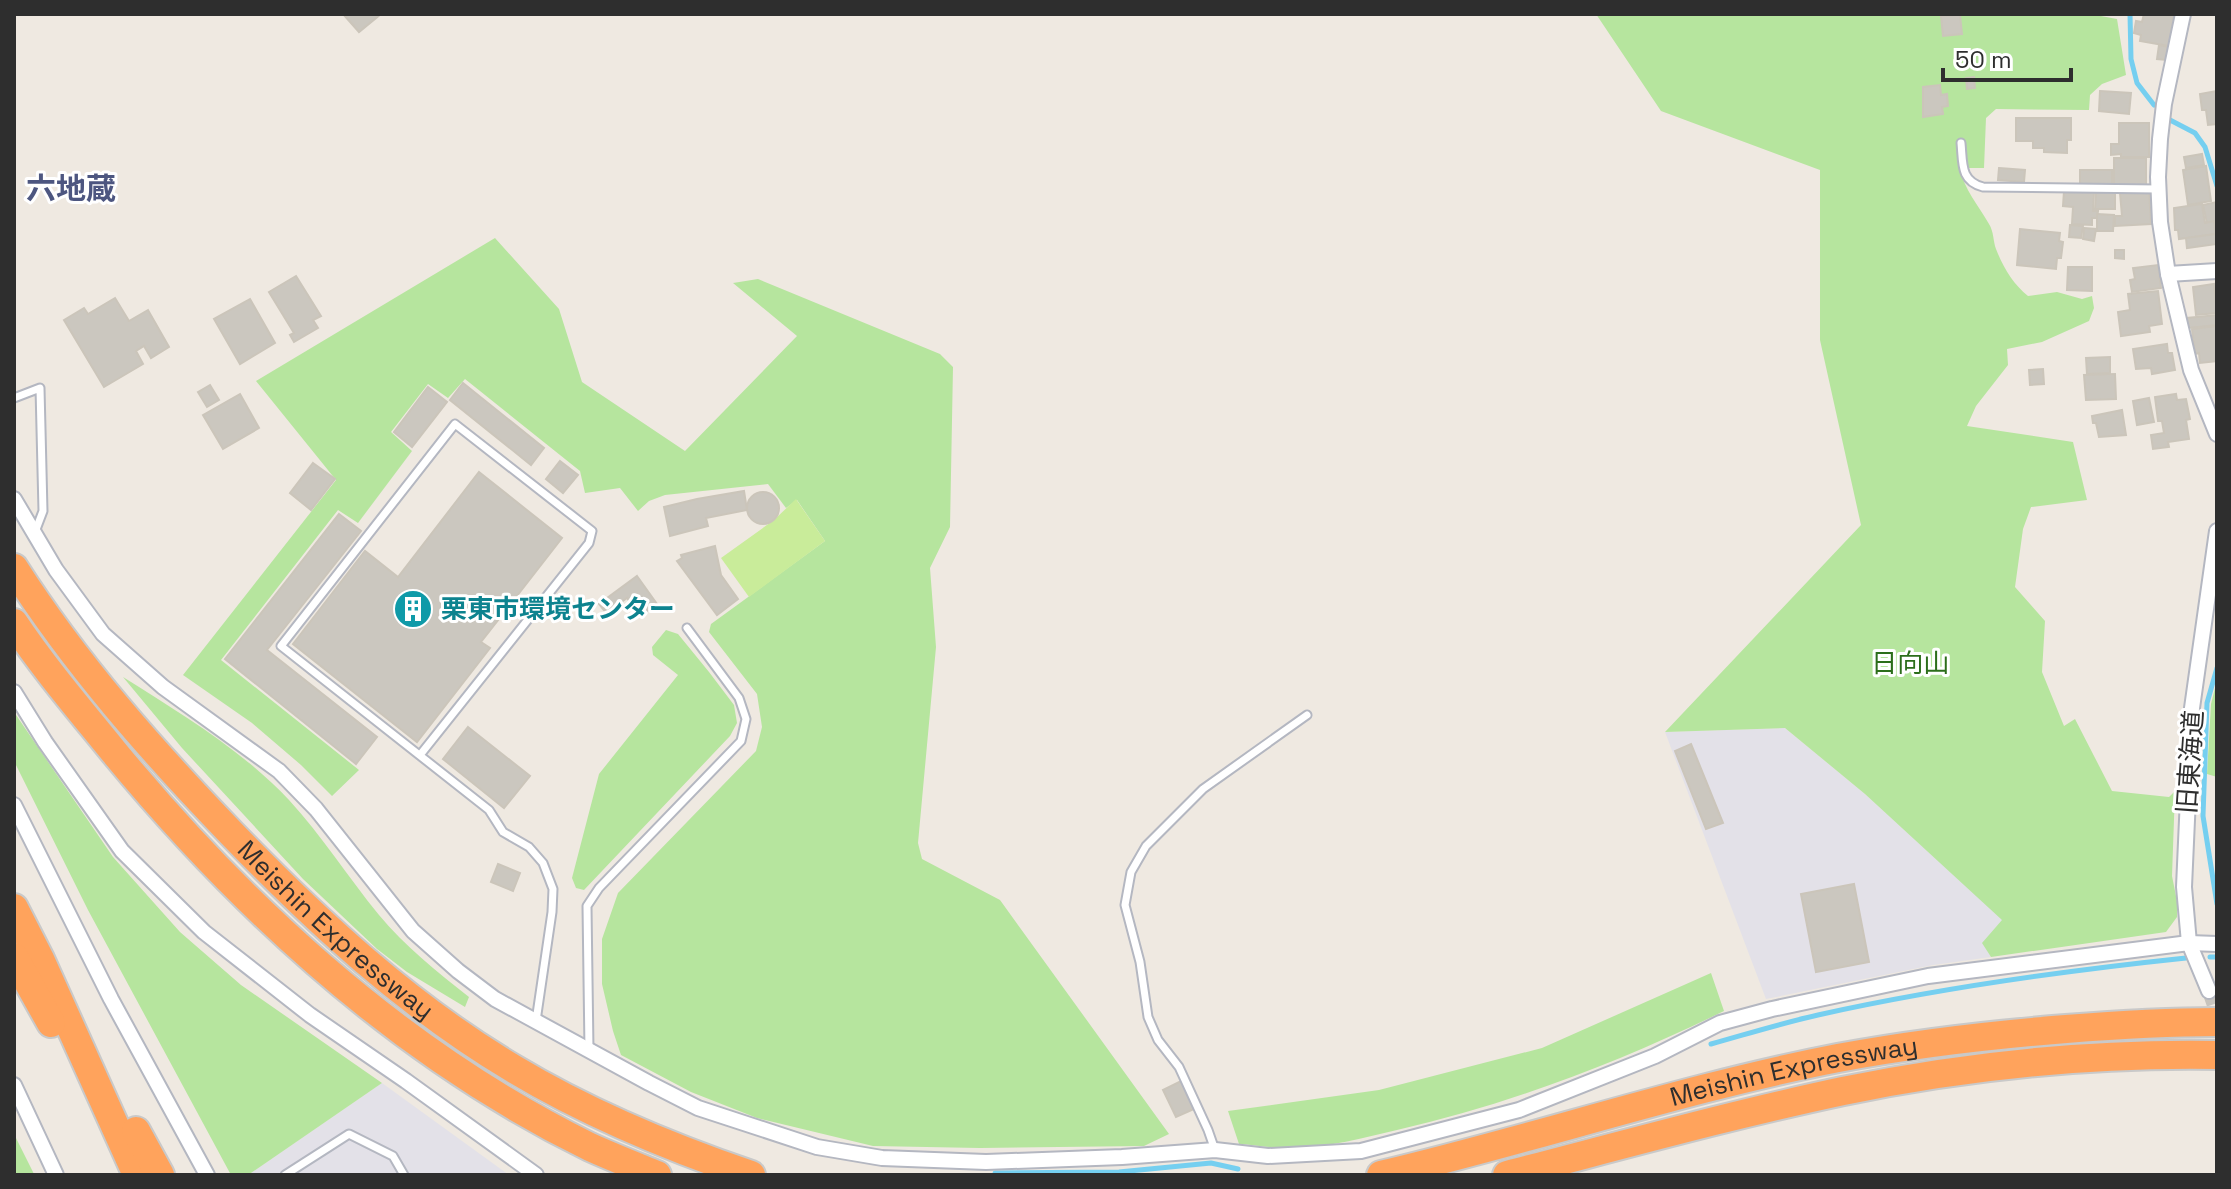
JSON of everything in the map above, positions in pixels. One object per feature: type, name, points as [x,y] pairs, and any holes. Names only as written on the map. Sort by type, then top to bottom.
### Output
[{"type":"highway","name":"Meishin Expressway","points":[[14,568],[40,608],[111,701],[187,788],[351,950],[430,1013],[514,1069],[602,1117],[689,1154],[751,1175]]},
{"type":"highway","name":"Meishin Expressway","points":[[14,623],[89,722],[162,810],[245,896],[329,974],[411,1038],[502,1098],[591,1147],[657,1175]]},
{"type":"highway","points":[[14,908],[27,958],[76,1069],[135,1168]]},
{"type":"highway","points":[[27,958],[160,1175]]},
{"type":"highway","name":"Meishin Expressway","points":[[1381,1175],[1695,1091],[1838,1058],[1989,1035],[2217,1022]]},
{"type":"highway","name":"Meishin Expressway","points":[[1507,1175],[1702,1124],[1845,1091],[1993,1067],[2110,1057],[2217,1055]]},
{"type":"street","points":[[2183,14],[2164,104],[2158,189],[2160,222],[2168,274],[2191,370],[2217,434]]},
{"type":"street","points":[[2168,274],[2217,271]]},
{"type":"street","points":[[14,499],[56,570],[103,634],[163,687],[279,771],[316,809],[413,931],[458,971],[495,999],[536,1023],[698,1108],[817,1147],[882,1158],[984,1168],[1215,1150],[1268,1156],[1361,1151],[1519,1110],[1655,1056],[1720,1023],[1772,1009],[1928,976],[2189,943],[2217,944]]},
{"type":"street","name":"旧東海道","points":[[2209,991],[2189,943],[2184,887],[2192,708],[2217,531]]},
{"type":"street","points":[[14,692],[45,742],[122,851],[204,932],[310,1015],[536,1175]]},
{"type":"street","points":[[14,805],[111,999],[207,1175]]},
{"type":"street","points":[[14,1085],[56,1175]]},
{"type":"lane","points":[[1961,143],[1965,176],[1974,185],[2158,189]]},
{"type":"lane","points":[[14,398],[40,388],[43,511],[35,534]]},
{"type":"lane","points":[[420,755],[589,543],[592,531],[455,424],[281,646],[489,810],[503,832],[529,847],[543,863],[553,889],[552,912],[536,1023]]},
{"type":"lane","points":[[589,1052],[587,906],[599,888],[741,741],[746,719],[739,698],[687,628]]},
{"type":"lane","points":[[1215,1150],[1179,1067],[1158,1040],[1148,1017],[1140,962],[1125,905],[1131,872],[1146,846],[1203,789],[1307,715]]},
{"type":"lane","points":[[285,1175],[349,1134],[393,1156],[404,1175]]},
{"type":"shaded area","points":[[1785,728],[1865,794],[2003,920],[1983,943],[1991,957],[1933,965],[1766,999],[1665,732]]},
{"type":"shaded area","points":[[382,1083],[509,1175],[248,1175]]},
{"type":"green space","name":"日向山","points":[[1596,14],[2090,14],[2117,19],[2126,75],[2102,84],[2090,95],[2089,110],[1996,109],[1986,118],[1984,168],[1959,168],[1968,190],[1991,227],[1996,249],[2013,281],[2028,296],[2057,292],[2082,299],[2092,296],[2094,308],[2089,321],[2042,342],[2007,349],[2008,365],[1976,406],[1967,426],[2073,442],[2087,500],[2031,507],[2023,529],[2015,587],[2045,621],[2042,672],[2064,726],[2075,719],[2112,791],[2169,797],[2175,791],[2172,876],[2177,917],[2166,932],[1991,957],[1982,943],[2002,920],[1865,794],[1785,728],[1665,732],[1861,525],[1820,340],[1820,170],[1661,111]]},
{"type":"green space","points":[[495,238],[559,309],[582,382],[685,451],[797,336],[733,283],[758,279],[940,354],[953,367],[950,527],[930,568],[936,647],[918,843],[922,859],[1000,900],[1169,1134],[1144,1146],[873,1146],[757,1118],[691,1092],[621,1055],[602,984],[602,939],[618,893],[756,751],[762,727],[757,694],[709,632],[711,624],[825,541],[797,500],[786,508],[768,484],[665,495],[649,501],[638,511],[620,488],[585,493],[580,471],[465,379],[448,398],[428,384],[391,432],[412,451],[358,523],[338,510],[221,660],[359,770],[332,796],[252,723],[183,675],[336,480],[256,381]]},
{"type":"green space","points":[[796,499],[825,541],[749,597],[721,558],[774,520]]},
{"type":"green space","points":[[666,630],[678,634],[709,672],[734,705],[737,723],[730,736],[584,890],[576,888],[572,878],[599,774],[678,675],[653,655],[652,647]]},
{"type":"green space","points":[[123,677],[210,733],[271,782],[313,828],[389,926],[469,997],[465,1007],[407,972],[377,949],[303,879],[182,748]]},
{"type":"green space","points":[[2217,680],[2217,777],[2207,774],[2211,704]]},
{"type":"green space","points":[[14,712],[113,857],[180,932],[241,985],[382,1083],[248,1175],[231,1175],[88,910],[14,761]]},
{"type":"green space","points":[[1711,973],[1724,1011],[1564,1080],[1439,1120],[1359,1139],[1287,1148],[1239,1144],[1228,1111],[1379,1090],[1542,1048]]},
{"type":"green space","points":[[14,1134],[34,1174],[34,1175],[14,1175]]},
{"type":"building","points":[[343,14],[381,14],[359,32]]},
{"type":"building","points":[[2144,14],[2174,14],[2169,46],[2140,41],[2141,35],[2134,33],[2136,21],[2142,22]]},
{"type":"building","points":[[1960,15],[1962,34],[1943,36],[1941,16]]},
{"type":"building","points":[[2159,45],[2169,47],[2167,60],[2157,59]]},
{"type":"building","points":[[1974,77],[1975,88],[1967,89],[1966,78]]},
{"type":"building","points":[[1940,85],[1941,95],[1947,94],[1948,106],[1942,107],[1943,114],[1923,117],[1923,87]]},
{"type":"building","points":[[2100,91],[2131,93],[2129,114],[2099,111]]},
{"type":"building","points":[[2217,91],[2217,124],[2208,125],[2200,94]]},
{"type":"building","points":[[2016,118],[2071,118],[2071,140],[2067,140],[2067,153],[2044,152],[2044,148],[2033,148],[2033,141],[2016,141]]},
{"type":"building","points":[[2119,123],[2149,123],[2149,157],[2111,155],[2111,144],[2119,144]]},
{"type":"building","points":[[2202,154],[2204,165],[2186,168],[2184,157]]},
{"type":"building","points":[[2114,158],[2146,158],[2146,185],[2114,185]]},
{"type":"building","points":[[2206,166],[2211,201],[2188,205],[2183,170]]},
{"type":"building","points":[[1999,168],[2025,170],[2024,182],[1998,180]]},
{"type":"building","points":[[2080,170],[2112,170],[2112,185],[2080,185]]},
{"type":"building","points":[[2064,191],[2094,193],[2093,211],[2098,211],[2097,218],[2092,218],[2092,225],[2072,224],[2073,207],[2063,206]]},
{"type":"building","points":[[2149,191],[2151,224],[2115,226],[2115,216],[2122,216],[2120,193]]},
{"type":"building","points":[[2096,193],[2115,193],[2115,209],[2095,209]]},
{"type":"building","points":[[2217,202],[2217,222],[2207,223],[2203,205]]},
{"type":"building","points":[[2202,204],[2205,223],[2214,221],[2216,234],[2179,239],[2178,230],[2175,230],[2174,208]]},
{"type":"building","points":[[2097,214],[2114,215],[2113,231],[2097,231]]},
{"type":"building","points":[[2070,225],[2083,226],[2081,238],[2069,237]]},
{"type":"building","points":[[2084,228],[2096,229],[2094,241],[2083,239]]},
{"type":"building","points":[[2020,229],[2060,233],[2059,241],[2063,242],[2056,269],[2017,265]]},
{"type":"building","points":[[2216,234],[2217,244],[2187,248],[2186,238]]},
{"type":"building","points":[[2115,250],[2124,250],[2124,259],[2115,258]]},
{"type":"building","points":[[2158,265],[2161,288],[2132,292],[2130,280],[2135,279],[2133,268]]},
{"type":"building","points":[[2068,267],[2092,267],[2092,291],[2067,290]]},
{"type":"building","points":[[296,276],[321,316],[313,320],[318,328],[294,342],[290,335],[294,333],[269,292]]},
{"type":"building","points":[[2214,284],[2217,313],[2196,315],[2193,287]]},
{"type":"building","points":[[2158,291],[2162,324],[2149,326],[2150,332],[2121,336],[2118,312],[2130,310],[2128,294]]},
{"type":"building","points":[[115,298],[129,321],[148,310],[169,347],[151,358],[144,346],[136,351],[143,364],[104,387],[64,320],[84,308],[88,314]]},
{"type":"building","points":[[250,299],[275,343],[240,364],[214,319]]},
{"type":"building","points":[[2217,315],[2217,325],[2188,328],[2187,318]]},
{"type":"building","points":[[2217,326],[2217,361],[2200,363],[2199,353],[2195,354],[2192,329]]},
{"type":"building","points":[[2167,344],[2175,370],[2152,374],[2151,368],[2136,369],[2133,349]]},
{"type":"building","points":[[2110,357],[2110,373],[2087,374],[2086,358]]},
{"type":"building","points":[[2043,369],[2044,384],[2030,385],[2029,370]]},
{"type":"building","points":[[2115,374],[2116,399],[2086,400],[2084,375]]},
{"type":"building","points":[[463,383],[544,448],[531,465],[450,400]]},
{"type":"building","points":[[210,385],[219,400],[207,407],[198,392]]},
{"type":"building","points":[[428,387],[447,402],[412,447],[394,432]]},
{"type":"building","points":[[240,394],[259,428],[223,449],[203,415]]},
{"type":"building","points":[[2176,394],[2177,400],[2186,399],[2190,419],[2186,420],[2189,439],[2168,442],[2169,447],[2153,449],[2151,435],[2164,433],[2162,421],[2158,421],[2155,397]]},
{"type":"building","points":[[2149,398],[2154,422],[2137,425],[2133,401]]},
{"type":"building","points":[[2122,410],[2126,435],[2099,437],[2092,416]]},
{"type":"building","points":[[560,461],[578,475],[563,493],[546,479]]},
{"type":"building","points":[[313,463],[335,479],[311,510],[290,493]]},
{"type":"building","name":"栗東市環境センター","points":[[479,472],[562,538],[481,642],[490,648],[417,742],[293,644],[365,551],[398,577]]},
{"type":"building","points":[[744,491],[747,510],[706,518],[708,526],[670,536],[664,507]]},
{"type":"building","points":[[763,492],[774,497],[779,508],[774,519],[763,524],[752,519],[747,508],[752,497]]},
{"type":"building","points":[[339,514],[361,531],[267,650],[377,737],[356,764],[225,659]]},
{"type":"building","points":[[715,546],[721,575],[738,599],[717,615],[677,561],[682,558],[681,555]]},
{"type":"building","points":[[637,576],[657,604],[640,616],[627,598],[606,613],[599,604]]},
{"type":"building","points":[[468,727],[530,776],[504,808],[443,759]]},
{"type":"building","points":[[1691,744],[1723,823],[1706,829],[1675,751]]},
{"type":"building","points":[[498,864],[520,873],[513,891],[491,882]]},
{"type":"building","points":[[1854,884],[1869,962],[1816,972],[1801,894]]},
{"type":"building","points":[[1181,1081],[1194,1109],[1176,1117],[1163,1090]]},
{"type":"waterway","points":[[2130,14],[2131,59],[2137,83],[2154,105]]},
{"type":"waterway","points":[[2170,120],[2195,133],[2205,147],[2217,186]]},
{"type":"waterway","points":[[2217,668],[2207,703],[2203,816],[2217,904]]},
{"type":"waterway","points":[[2210,957],[2217,957]]},
{"type":"waterway","points":[[1711,1044],[1863,1005],[2047,975],[2186,958]]},
{"type":"waterway","points":[[995,1173],[1119,1172],[1211,1163],[1238,1169]]},
{"type":"tunnel","points":[[2209,991],[2217,1014]]},
{"type":"place","name":"栗東市環境センター","points":[[413,609]]},
{"type":"district","name":"六地蔵","points":[[71,189]]}]
